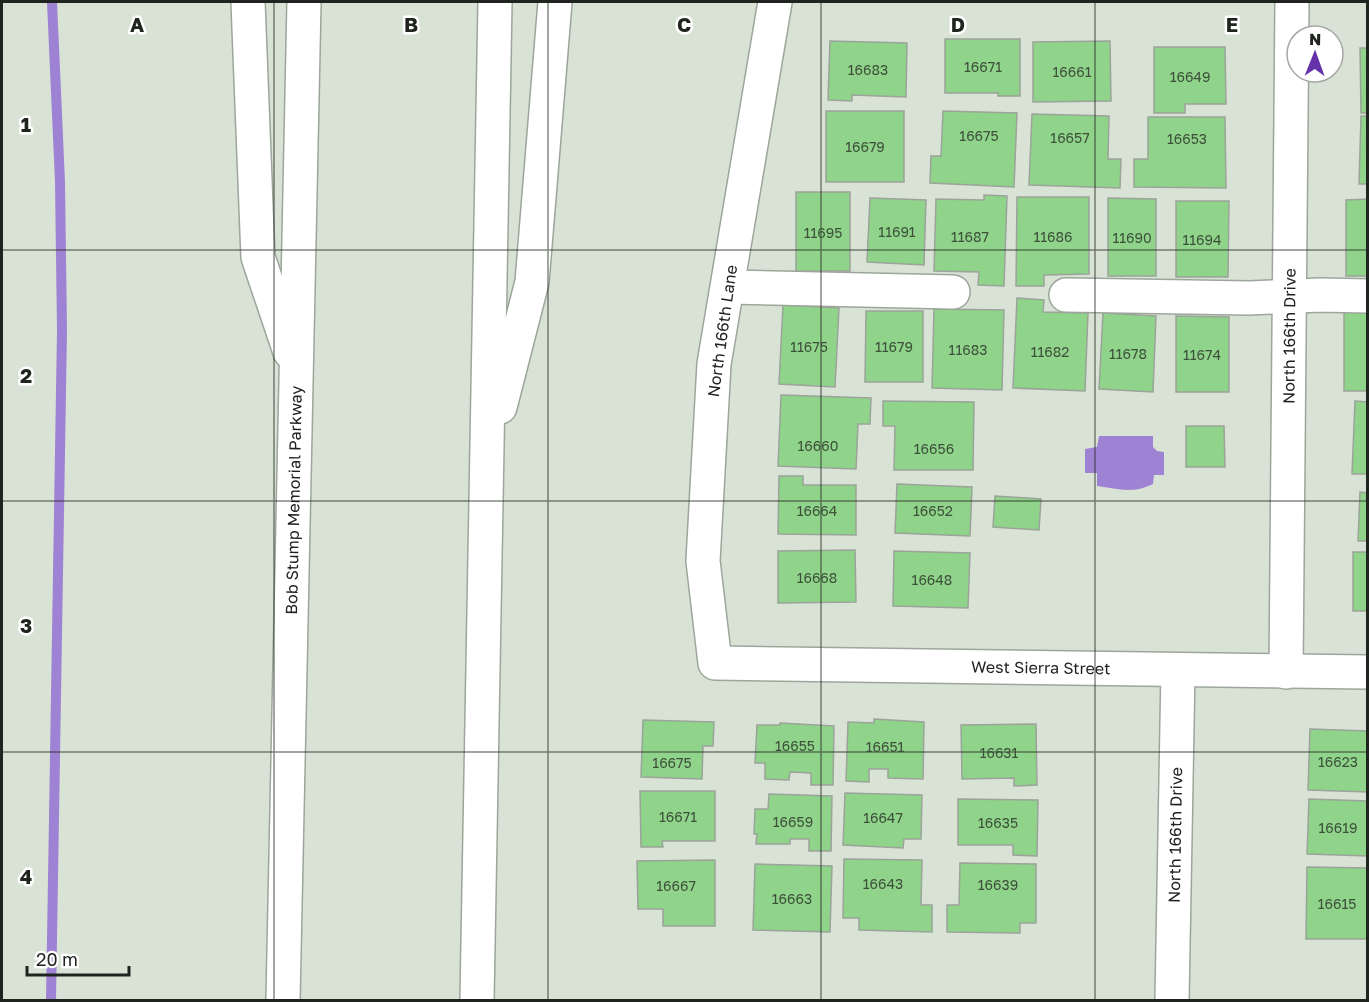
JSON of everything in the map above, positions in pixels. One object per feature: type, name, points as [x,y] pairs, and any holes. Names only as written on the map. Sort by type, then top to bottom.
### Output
[{"type":"main road","points":[[248,2],[258,258],[297,374]]},
{"type":"main road","name":"Bob Stump Memorial Parkway","points":[[283,1000],[304,2]]},
{"type":"main road","points":[[477,1000],[495,2]]},
{"type":"main road","points":[[488,453],[532,282],[555,2]]},
{"type":"main road","name":"North 166th Lane","points":[[715,663],[703,561],[714,364],[775,2]]},
{"type":"main road","name":"North 166th Drive","points":[[1286,672],[1292,2]]},
{"type":"main road","points":[[728,287],[953,292]]},
{"type":"main road","points":[[1066,295],[1249,298],[1368,296]]},
{"type":"main road","name":"West Sierra Street","points":[[715,663],[1368,672]]},
{"type":"main road","name":"North 166th Drive","points":[[1172,1000],[1178,670]]},
{"type":"shaded area","points":[[1099,436],[1153,436],[1153,447],[1157,451],[1164,452],[1164,475],[1154,475],[1153,484],[1139,489],[1125,490],[1097,486],[1097,473],[1085,473],[1085,449],[1097,447]]},
{"type":"building","points":[[945,39],[1020,39],[1020,96],[998,96],[998,93],[945,93]]},
{"type":"building","points":[[830,41],[907,43],[906,97],[852,95],[852,101],[828,100]]},
{"type":"building","points":[[1110,41],[1111,101],[1033,102],[1033,42]]},
{"type":"building","points":[[1154,47],[1225,47],[1226,104],[1185,104],[1185,113],[1154,113]]},
{"type":"building","points":[[1360,48],[1368,48],[1368,113],[1361,113]]},
{"type":"building","points":[[826,111],[904,111],[904,182],[826,182]]},
{"type":"building","points":[[943,111],[1017,113],[1014,187],[930,183],[931,156],[941,156]]},
{"type":"building","points":[[1032,114],[1109,116],[1108,159],[1121,159],[1120,188],[1029,185]]},
{"type":"building","points":[[1361,116],[1368,116],[1368,184],[1359,184]]},
{"type":"building","points":[[1148,117],[1225,117],[1226,188],[1134,187],[1134,159],[1148,159]]},
{"type":"building","points":[[796,192],[850,192],[850,271],[796,271]]},
{"type":"building","points":[[984,195],[1007,196],[1004,286],[978,285],[979,272],[934,271],[936,199],[984,200]]},
{"type":"building","points":[[1017,197],[1089,197],[1089,274],[1044,275],[1044,286],[1016,286]]},
{"type":"building","points":[[870,198],[926,200],[924,265],[867,262]]},
{"type":"building","points":[[1108,198],[1156,199],[1156,276],[1108,276]]},
{"type":"building","points":[[1368,199],[1368,276],[1346,276],[1346,200]]},
{"type":"building","points":[[1176,201],[1229,201],[1228,277],[1176,277]]},
{"type":"building","points":[[1017,298],[1044,300],[1043,312],[1088,313],[1085,391],[1013,388]]},
{"type":"building","points":[[783,305],[839,308],[835,387],[779,384]]},
{"type":"building","points":[[934,309],[1004,310],[1002,390],[932,388]]},
{"type":"building","points":[[866,311],[923,311],[923,382],[865,382]]},
{"type":"building","points":[[1344,312],[1368,312],[1368,391],[1344,391]]},
{"type":"building","points":[[1103,313],[1156,316],[1153,392],[1099,389]]},
{"type":"building","points":[[1176,316],[1229,317],[1229,392],[1176,392]]},
{"type":"building","points":[[781,395],[871,398],[870,424],[858,424],[856,469],[778,466]]},
{"type":"building","points":[[883,401],[974,402],[973,470],[894,470],[895,426],[883,426]]},
{"type":"building","points":[[1355,401],[1368,402],[1368,474],[1352,474]]},
{"type":"building","points":[[1186,426],[1224,426],[1225,467],[1186,467]]},
{"type":"building","points":[[779,476],[803,476],[803,485],[856,485],[856,535],[778,534]]},
{"type":"building","points":[[897,484],[972,487],[970,536],[895,533]]},
{"type":"building","points":[[1360,492],[1368,493],[1368,541],[1358,541]]},
{"type":"building","points":[[995,496],[1041,499],[1039,530],[993,527]]},
{"type":"building","points":[[855,550],[856,602],[778,603],[778,551]]},
{"type":"building","points":[[894,551],[970,553],[968,608],[893,606]]},
{"type":"building","points":[[1353,552],[1368,552],[1368,611],[1353,611]]},
{"type":"building","points":[[874,719],[924,722],[923,779],[888,778],[888,769],[869,769],[869,782],[846,781],[848,722],[874,723]]},
{"type":"building","points":[[643,720],[714,722],[713,746],[703,746],[702,779],[641,777]]},
{"type":"building","points":[[780,723],[834,726],[833,785],[811,785],[811,773],[790,772],[789,780],[765,779],[765,763],[755,763],[757,725],[780,725]]},
{"type":"building","points":[[1036,724],[1037,785],[1014,786],[1014,778],[962,779],[961,725]]},
{"type":"building","points":[[1310,729],[1368,731],[1368,792],[1308,790]]},
{"type":"building","points":[[640,791],[715,791],[715,841],[662,841],[663,847],[641,847]]},
{"type":"building","points":[[845,793],[922,795],[921,839],[904,839],[903,848],[843,845]]},
{"type":"building","points":[[769,794],[832,796],[831,851],[809,851],[809,839],[790,839],[790,844],[756,844],[755,809],[768,809]]},
{"type":"building","points":[[958,799],[1038,800],[1037,856],[1013,855],[1013,845],[958,845]]},
{"type":"building","points":[[1309,799],[1368,801],[1368,856],[1307,854]]},
{"type":"building","points":[[844,859],[922,860],[921,905],[932,905],[932,932],[859,930],[859,918],[843,918]]},
{"type":"building","points":[[715,860],[715,926],[663,926],[663,909],[638,909],[637,861]]},
{"type":"building","points":[[960,863],[1036,864],[1036,923],[1020,923],[1020,933],[947,932],[947,905],[959,905]]},
{"type":"building","points":[[755,864],[832,866],[830,932],[753,930]]},
{"type":"building","points":[[1307,867],[1368,868],[1368,939],[1306,939]]},
{"type":"waterway","points":[[51,1000],[62,330],[60,182],[52,2]]}]
